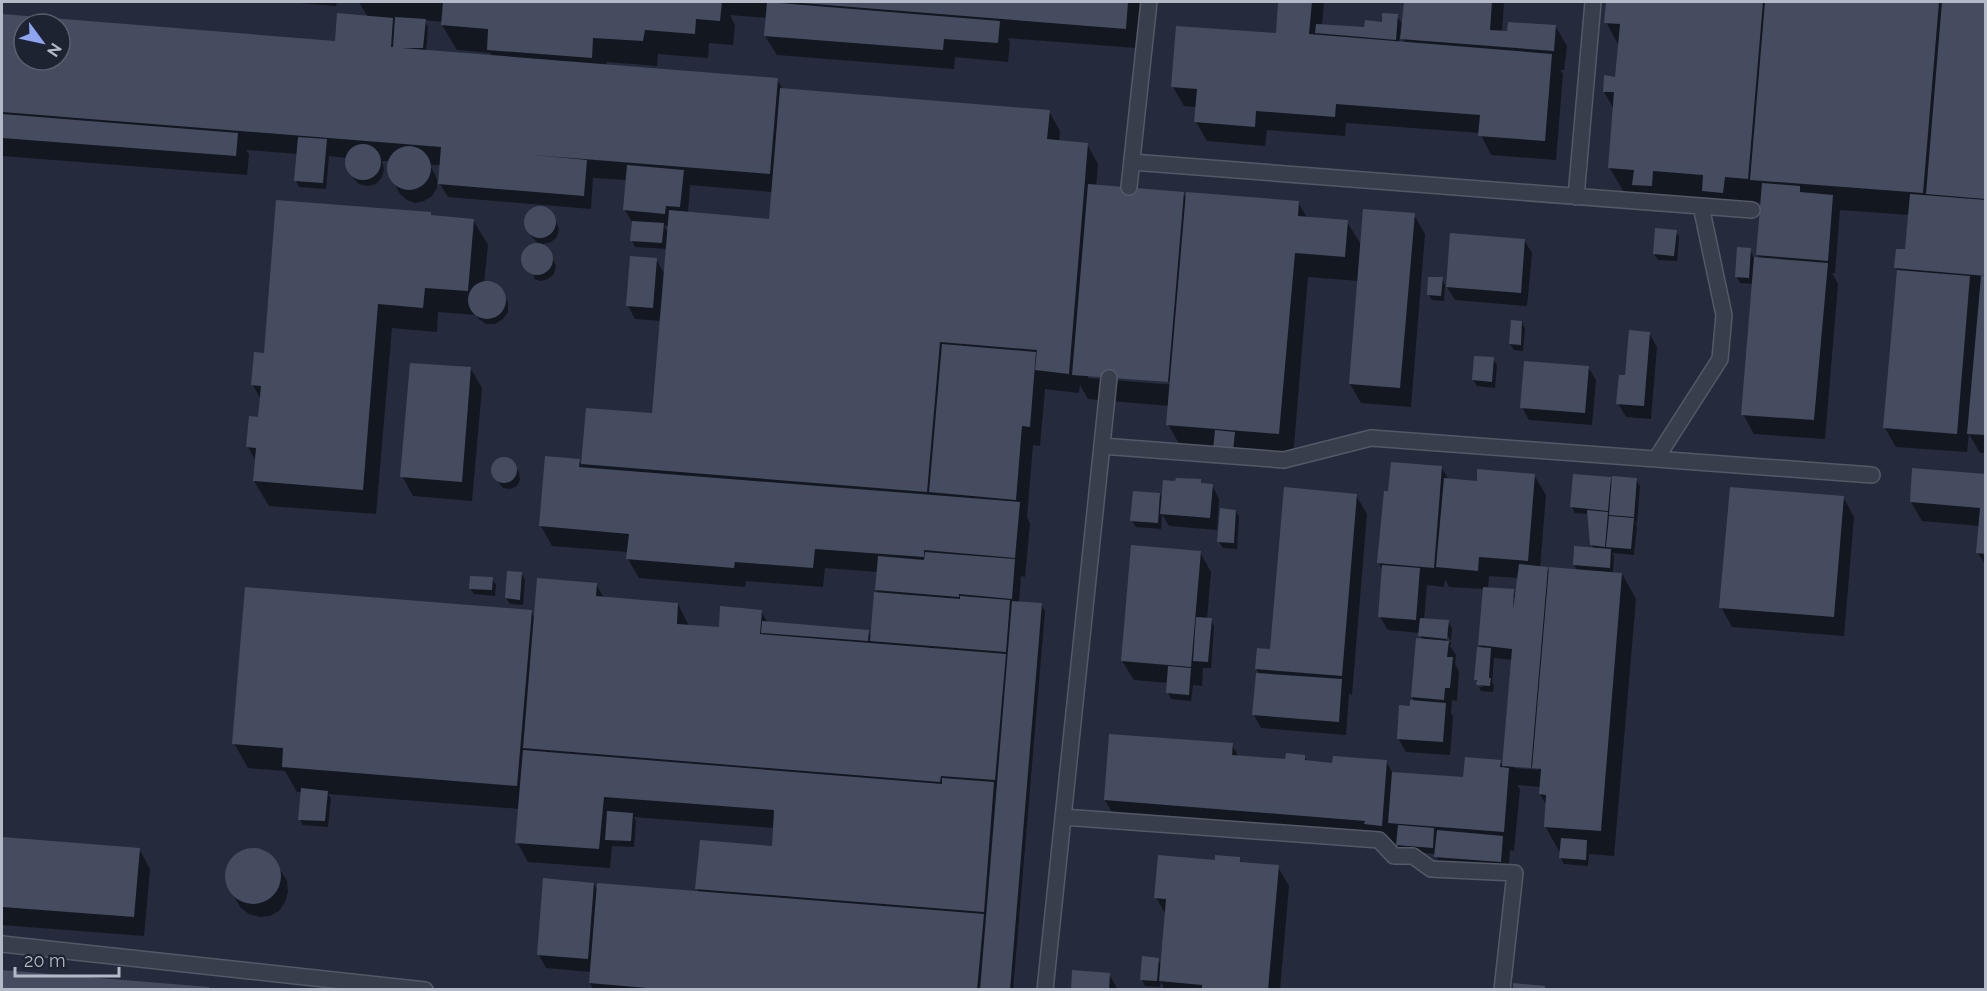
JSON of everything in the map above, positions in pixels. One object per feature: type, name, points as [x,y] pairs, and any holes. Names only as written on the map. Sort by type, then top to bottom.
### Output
[{"type":"lane","points":[[1130,188],[1149,2]]},
{"type":"lane","points":[[1576,197],[1593,2]]},
{"type":"lane","points":[[1132,162],[1752,210]]},
{"type":"lane","points":[[1656,459],[1720,359],[1724,315],[1701,206]]},
{"type":"lane","points":[[1045,990],[1109,378]]},
{"type":"lane","points":[[1102,447],[1284,460],[1371,438],[1872,475]]},
{"type":"lane","points":[[1063,817],[1379,840],[1394,856],[1413,856],[1431,869],[1515,873],[1502,990]]},
{"type":"lane","points":[[2,944],[425,990]]},
{"type":"building","points":[[443,2],[722,2],[720,21],[696,19],[695,34],[645,30],[643,41],[593,38],[592,58],[487,50],[488,29],[441,25]]},
{"type":"building","points":[[767,2],[1000,21],[998,43],[944,39],[943,50],[764,36]]},
{"type":"building","points":[[802,2],[1128,2],[1126,29]]},
{"type":"building","points":[[1278,2],[1312,2],[1309,34],[1552,54],[1545,141],[1478,136],[1480,115],[1336,104],[1335,117],[1256,111],[1255,127],[1194,122],[1197,89],[1171,87],[1176,26],[1276,33]]},
{"type":"building","points":[[1404,2],[1492,2],[1490,30],[1507,31],[1508,22],[1556,25],[1554,51],[1400,39]]},
{"type":"building","points":[[1606,2],[1763,2],[1748,179],[1725,177],[1723,193],[1702,191],[1703,175],[1653,171],[1652,186],[1632,185],[1634,170],[1608,168],[1614,92],[1603,92],[1604,75],[1615,77],[1620,24],[1604,23]]},
{"type":"building","points":[[1765,2],[1939,2],[1923,193],[1750,180]]},
{"type":"building","points":[[1942,2],[1986,2],[1986,199],[1926,194]]},
{"type":"building","points":[[337,13],[393,18],[391,47],[393,47],[395,17],[426,19],[423,48],[402,48],[778,78],[770,174],[534,155],[587,160],[584,196],[438,184],[441,147],[2,112],[2,14],[12,15],[12,72],[72,72],[72,20],[335,41]]},
{"type":"building","points":[[1382,13],[1398,14],[1396,40],[1315,33],[1316,24],[1364,27],[1365,20],[1382,22]]},
{"type":"building","points":[[780,88],[1050,110],[1047,139],[1088,143],[1069,374],[1035,370],[1037,350],[940,342],[927,492],[581,464],[586,408],[652,413],[669,210],[769,219]]},
{"type":"building","points":[[2,114],[238,133],[236,156],[2,138]]},
{"type":"building","points":[[298,137],[327,139],[323,183],[294,181]]},
{"type":"building","points":[[363,144],[376,149],[381,162],[376,175],[363,180],[350,175],[345,162],[350,149]]},
{"type":"building","points":[[409,146],[424,153],[431,168],[424,183],[409,190],[394,183],[387,168],[394,153]]},
{"type":"building","points":[[627,165],[684,170],[680,207],[666,206],[665,214],[623,210]]},
{"type":"building","points":[[1762,183],[1800,186],[1800,192],[1833,195],[1828,261],[1756,255]]},
{"type":"building","points":[[1088,184],[1184,192],[1168,382],[1072,375]]},
{"type":"building","points":[[1186,192],[1299,201],[1298,216],[1348,220],[1345,257],[1295,253],[1279,434],[1166,425]]},
{"type":"building","points":[[1910,194],[1986,200],[1986,276],[1894,268],[1896,249],[1905,249]]},
{"type":"building","points":[[276,200],[431,212],[431,215],[474,219],[468,291],[425,288],[423,308],[378,304],[363,490],[253,481],[256,448],[246,447],[249,416],[258,417],[261,386],[251,385],[254,352],[264,353]]},
{"type":"building","points":[[540,206],[551,211],[556,222],[551,233],[540,238],[529,233],[524,222],[529,211]]},
{"type":"building","points":[[1363,209],[1415,213],[1400,388],[1349,384]]},
{"type":"building","points":[[632,221],[664,223],[662,243],[630,241]]},
{"type":"building","points":[[1655,228],[1677,230],[1674,256],[1653,254]]},
{"type":"building","points":[[1450,233],[1525,239],[1521,293],[1446,287]]},
{"type":"building","points":[[537,243],[548,248],[553,259],[548,270],[537,275],[526,270],[521,259],[526,248]]},
{"type":"building","points":[[1737,247],[1751,248],[1749,278],[1735,277]]},
{"type":"building","points":[[630,256],[657,258],[653,308],[626,306]]},
{"type":"building","points":[[1754,257],[1828,263],[1814,420],[1741,415]]},
{"type":"building","points":[[1897,270],[1970,276],[1957,434],[1883,428]]},
{"type":"building","points":[[1981,276],[1986,276],[1986,435],[1967,434]]},
{"type":"building","points":[[1428,277],[1443,277],[1441,296],[1427,295]]},
{"type":"building","points":[[487,281],[500,287],[506,300],[500,313],[487,319],[474,313],[468,300],[474,287]]},
{"type":"building","points":[[1511,320],[1522,321],[1521,345],[1509,344]]},
{"type":"building","points":[[1629,330],[1650,332],[1644,406],[1616,404],[1619,375],[1625,375]]},
{"type":"building","points":[[942,344],[1036,352],[1030,427],[1022,426],[1016,500],[929,492]]},
{"type":"building","points":[[1474,356],[1494,357],[1492,382],[1472,380]]},
{"type":"building","points":[[1524,361],[1589,366],[1585,413],[1520,408]]},
{"type":"building","points":[[410,363],[471,367],[462,482],[400,477]]},
{"type":"building","points":[[1215,430],[1235,432],[1233,451],[1213,450]]},
{"type":"building","points":[[545,456],[580,459],[579,467],[1020,502],[1015,558],[924,550],[924,557],[815,549],[813,568],[735,562],[734,568],[626,559],[629,534],[539,526]]},
{"type":"building","points":[[504,457],[513,461],[517,470],[513,479],[504,483],[495,479],[491,470],[495,461]]},
{"type":"building","points":[[1391,462],[1442,466],[1434,568],[1377,563],[1384,491],[1388,491]]},
{"type":"building","points":[[1912,468],[1986,474],[1986,554],[1976,553],[1980,508],[1910,502]]},
{"type":"building","points":[[1477,469],[1535,474],[1528,561],[1479,557],[1478,571],[1436,567],[1444,478],[1477,481]]},
{"type":"building","points":[[1573,474],[1611,477],[1608,511],[1570,507]]},
{"type":"building","points":[[1612,476],[1637,478],[1634,517],[1609,515]]},
{"type":"building","points":[[1176,478],[1201,479],[1201,483],[1213,484],[1210,518],[1160,514],[1163,480],[1175,481]]},
{"type":"building","points":[[1284,487],[1357,494],[1342,676],[1255,669],[1257,648],[1270,649]]},
{"type":"building","points":[[1730,487],[1844,496],[1834,617],[1719,608]]},
{"type":"building","points":[[1133,491],[1160,493],[1158,523],[1130,521]]},
{"type":"building","points":[[1220,508],[1236,510],[1234,543],[1217,542]]},
{"type":"building","points":[[1587,510],[1608,512],[1605,547],[1590,545]]},
{"type":"building","points":[[1609,516],[1634,518],[1631,549],[1606,547]]},
{"type":"building","points":[[1131,545],[1201,551],[1191,667],[1121,661]]},
{"type":"building","points":[[1574,546],[1611,549],[1610,568],[1573,565]]},
{"type":"building","points":[[925,552],[1015,559],[1012,599],[875,590],[878,556],[924,560]]},
{"type":"building","points":[[1519,564],[1548,567],[1531,768],[1502,766],[1512,649],[1478,645],[1483,587],[1514,589],[1513,610]]},
{"type":"building","points":[[1382,565],[1420,568],[1416,620],[1378,617]]},
{"type":"building","points":[[1549,567],[1622,573],[1601,831],[1544,827],[1546,795],[1539,794],[1541,769],[1532,768]]},
{"type":"building","points":[[507,571],[522,572],[520,600],[505,598]]},
{"type":"building","points":[[470,576],[493,577],[492,590],[469,589]]},
{"type":"building","points":[[537,578],[597,583],[596,596],[678,603],[677,624],[719,627],[720,606],[762,610],[760,634],[1006,654],[995,780],[941,776],[940,782],[523,748]]},
{"type":"building","points":[[245,587],[532,610],[517,786],[282,767],[283,748],[232,744]]},
{"type":"building","points":[[874,592],[960,599],[960,596],[1010,600],[1006,652],[870,641]]},
{"type":"building","points":[[1012,601],[1042,603],[1010,990],[980,990]]},
{"type":"building","points":[[1196,617],[1212,618],[1208,662],[1193,661]]},
{"type":"building","points":[[1420,618],[1449,620],[1447,639],[1418,636]]},
{"type":"building","points":[[762,621],[869,630],[868,641],[761,633]]},
{"type":"building","points":[[1416,638],[1449,641],[1447,657],[1453,657],[1450,688],[1445,688],[1444,700],[1411,697]]},
{"type":"building","points":[[1477,647],[1491,648],[1490,686],[1476,685],[1477,680],[1474,680]]},
{"type":"building","points":[[1168,666],[1191,668],[1189,695],[1166,693]]},
{"type":"building","points":[[1256,673],[1342,679],[1339,722],[1252,715]]},
{"type":"building","points":[[1410,700],[1446,703],[1443,742],[1397,739],[1399,705],[1410,706]]},
{"type":"building","points":[[1109,734],[1233,743],[1232,755],[1285,759],[1286,753],[1305,755],[1305,760],[1332,763],[1333,756],[1387,760],[1382,826],[1364,824],[1365,821],[1104,800]]},
{"type":"building","points":[[523,750],[942,784],[942,778],[994,782],[984,912],[695,889],[700,840],[772,846],[774,810],[604,797],[599,849],[515,843]]},
{"type":"building","points":[[1465,757],[1501,760],[1500,767],[1509,768],[1504,832],[1388,823],[1392,772],[1463,777]]},
{"type":"building","points":[[301,788],[328,791],[325,821],[298,820]]},
{"type":"building","points":[[607,811],[633,813],[631,841],[605,840]]},
{"type":"building","points":[[1398,825],[1434,828],[1433,848],[1396,845]]},
{"type":"building","points":[[1437,830],[1503,836],[1501,862],[1434,857]]},
{"type":"building","points":[[2,837],[140,848],[134,917],[2,907]]},
{"type":"building","points":[[1561,838],[1587,840],[1586,860],[1559,858]]},
{"type":"building","points":[[248,848],[258,848],[273,856],[279,865],[281,876],[279,887],[273,896],[258,904],[248,904],[237,899],[230,892],[225,881],[225,871],[230,860],[237,853]]},
{"type":"building","points":[[1158,855],[1215,860],[1215,855],[1240,857],[1240,862],[1279,865],[1268,990],[1202,990],[1202,985],[1159,981],[1166,899],[1154,898]]},
{"type":"building","points":[[543,878],[594,883],[588,959],[537,955]]},
{"type":"building","points":[[597,883],[984,914],[977,990],[670,990],[589,983]]},
{"type":"building","points":[[1142,956],[1159,958],[1157,981],[1140,980]]},
{"type":"building","points":[[2,970],[209,987],[209,990],[2,990]]},
{"type":"building","points":[[1072,970],[1110,973],[1109,990],[1071,990]]},
{"type":"building","points":[[1513,983],[1545,986],[1545,990],[1513,990]]}]
